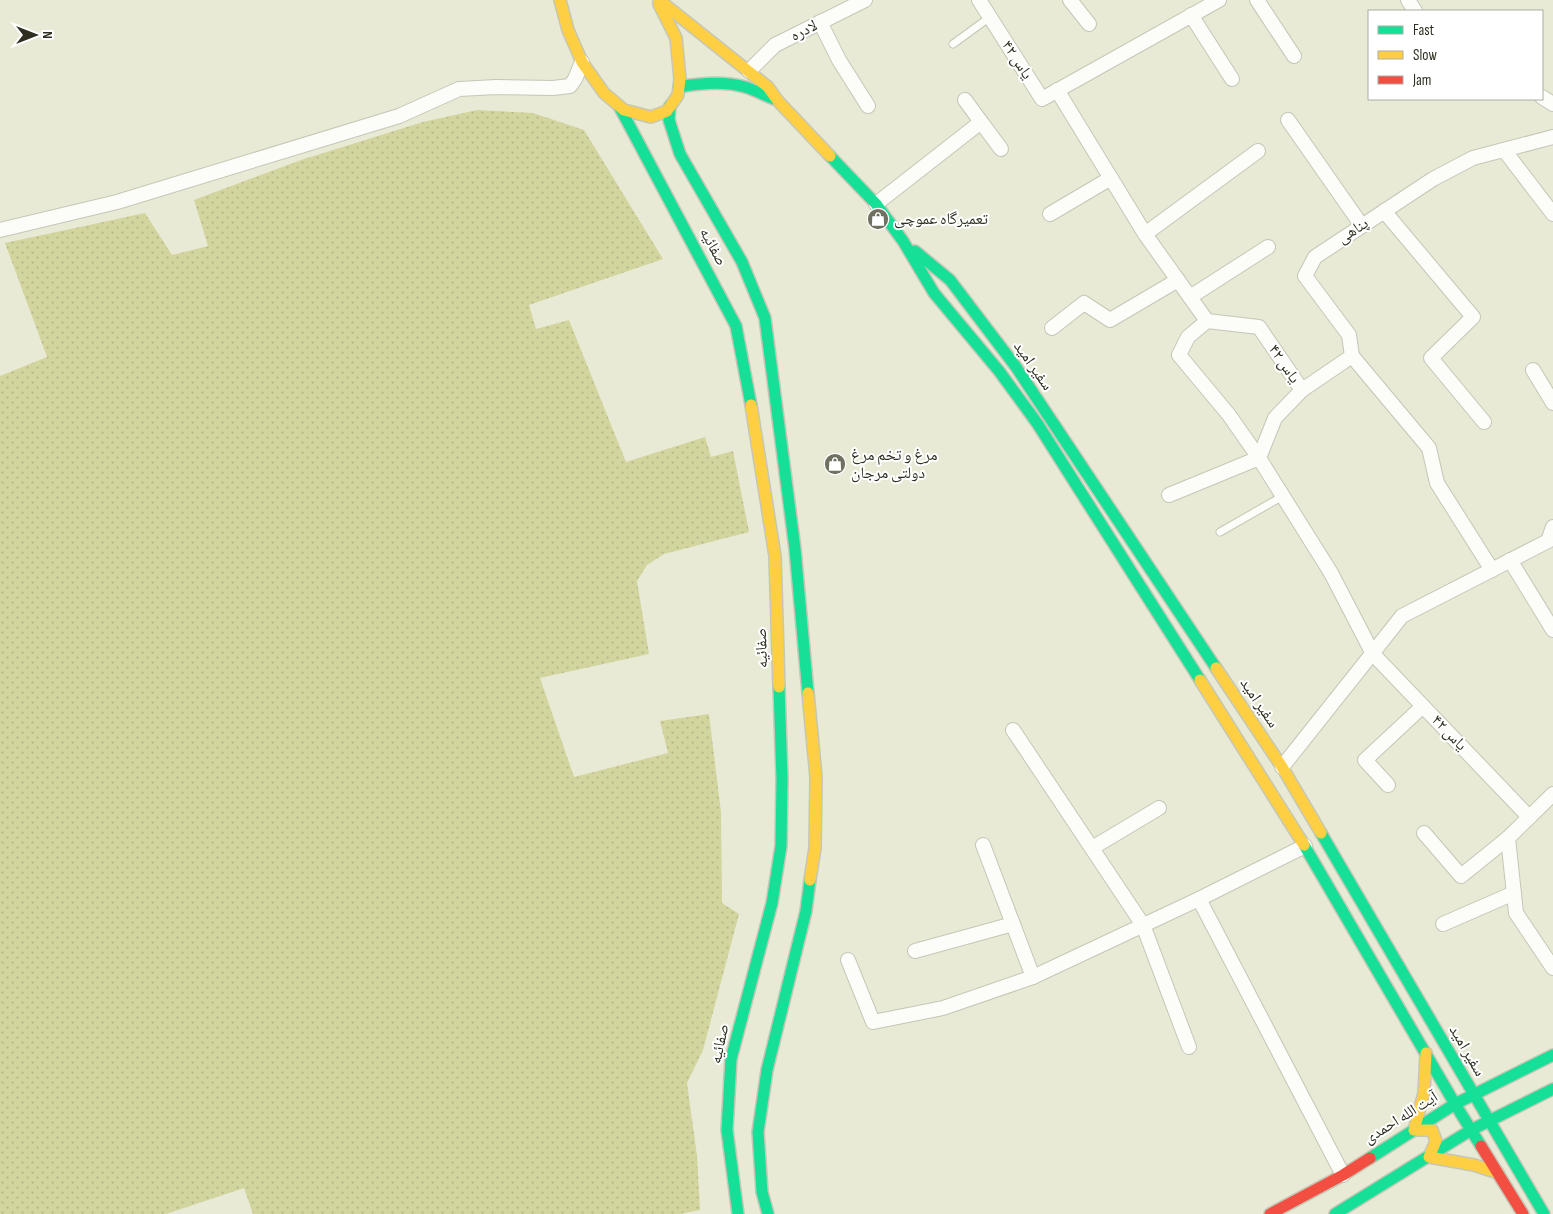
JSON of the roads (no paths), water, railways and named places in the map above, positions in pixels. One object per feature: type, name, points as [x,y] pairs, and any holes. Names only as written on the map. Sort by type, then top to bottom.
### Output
[{"type":"street","points":[[560,0],[568,30],[582,62],[604,93],[624,110],[651,117],[667,111],[678,95],[680,79],[676,38],[658,0]]},
{"type":"street","name":"سفیر امید","points":[[658,0],[768,87],[778,101],[876,204],[902,241],[934,293],[999,371],[1037,423],[1305,846],[1455,1104],[1523,1214]]},
{"type":"street","name":"لادره","points":[[749,71],[776,45],[865,0]]},
{"type":"street","name":"یاس ۴۲","points":[[979,0],[1042,98],[1057,90]]},
{"type":"street","points":[[1070,0],[1089,24]]},
{"type":"street","points":[[1169,495],[1260,458],[1229,415],[1180,354],[1188,337],[1207,321],[1145,234],[1057,90],[1219,0]]},
{"type":"street","points":[[1257,0],[1294,56]]},
{"type":"street","points":[[1191,16],[1232,79]]},
{"type":"street","points":[[820,22],[839,60],[868,106]]},
{"type":"street","points":[[0,230],[118,202],[398,116],[459,89],[496,87],[553,88],[570,86],[582,62]]},
{"type":"street","points":[[679,87],[695,84],[744,87],[778,101]]},
{"type":"street","points":[[965,100],[1002,149]]},
{"type":"street","name":"صفائیه","points":[[619,106],[736,326],[747,379],[776,556],[782,779],[781,846],[772,903],[731,1059],[727,1130],[738,1214]]},
{"type":"street","name":"صفائیه","points":[[670,106],[669,120],[680,154],[742,262],[765,318],[795,549],[816,777],[816,848],[806,911],[767,1070],[758,1132],[762,1192],[768,1214]]},
{"type":"street","points":[[1288,120],[1362,226]]},
{"type":"street","points":[[876,204],[982,122]]},
{"type":"street","name":"پناهی","points":[[1352,356],[1349,335],[1305,276],[1314,257],[1433,179],[1473,158],[1553,137]]},
{"type":"street","points":[[1504,150],[1553,214]]},
{"type":"street","points":[[1145,234],[1258,151]]},
{"type":"street","points":[[1050,214],[1111,178]]},
{"type":"street","points":[[1384,212],[1473,317],[1431,358],[1484,422]]},
{"type":"street","name":"سفیر امید","points":[[902,241],[950,280],[1016,367],[1282,767],[1544,1214]]},
{"type":"street","points":[[1190,297],[1268,247]]},
{"type":"street","points":[[1052,328],[1084,303],[1110,320],[1178,280]]},
{"type":"street","name":"یاس ۴۲","points":[[1207,321],[1260,327],[1302,390],[1275,418],[1260,458],[1331,573],[1373,654],[1529,818]]},
{"type":"street","points":[[1302,390],[1352,356],[1429,448],[1437,483],[1492,570]]},
{"type":"street","points":[[1533,370],[1553,403]]},
{"type":"street","points":[[1282,767],[1402,616],[1548,541],[1553,527]]},
{"type":"street","points":[[1510,560],[1553,630]]},
{"type":"street","points":[[1388,785],[1365,760],[1423,706]]},
{"type":"street","points":[[1013,730],[1143,925],[1189,1047]]},
{"type":"street","points":[[1424,833],[1460,876],[1508,838],[1552,797]]},
{"type":"street","points":[[1092,848],[1159,808]]},
{"type":"street","points":[[1508,838],[1516,913],[1553,968]]},
{"type":"street","points":[[982,845],[1033,977]]},
{"type":"street","points":[[848,960],[873,1022],[943,1008],[1033,977],[1199,900],[1305,846]]},
{"type":"street","points":[[1443,924],[1514,893]]},
{"type":"street","points":[[1199,900],[1343,1174]]},
{"type":"street","points":[[915,951],[1013,924]]},
{"type":"street","points":[[1420,1041],[1437,1032]]},
{"type":"street","points":[[1426,1053],[1424,1093],[1414,1130],[1432,1130],[1436,1137],[1435,1146],[1429,1157]]},
{"type":"street","name":"آیت الله احمدی","points":[[1270,1214],[1343,1174],[1455,1104],[1553,1055]]},
{"type":"street","points":[[1335,1214],[1352,1210],[1472,1130],[1553,1089]]},
{"type":"street","points":[[1429,1157],[1474,1165],[1498,1173]]},
{"type":"lane","points":[[953,44],[990,17]]},
{"type":"lane","points":[[1220,532],[1283,496]]},
{"type":"place","name":"تعمیرگاه عموچی","points":[[878,219]]},
{"type":"place","name":"مرغ و تخم مرغ دولتی مرجان","points":[[835,464]]}]
